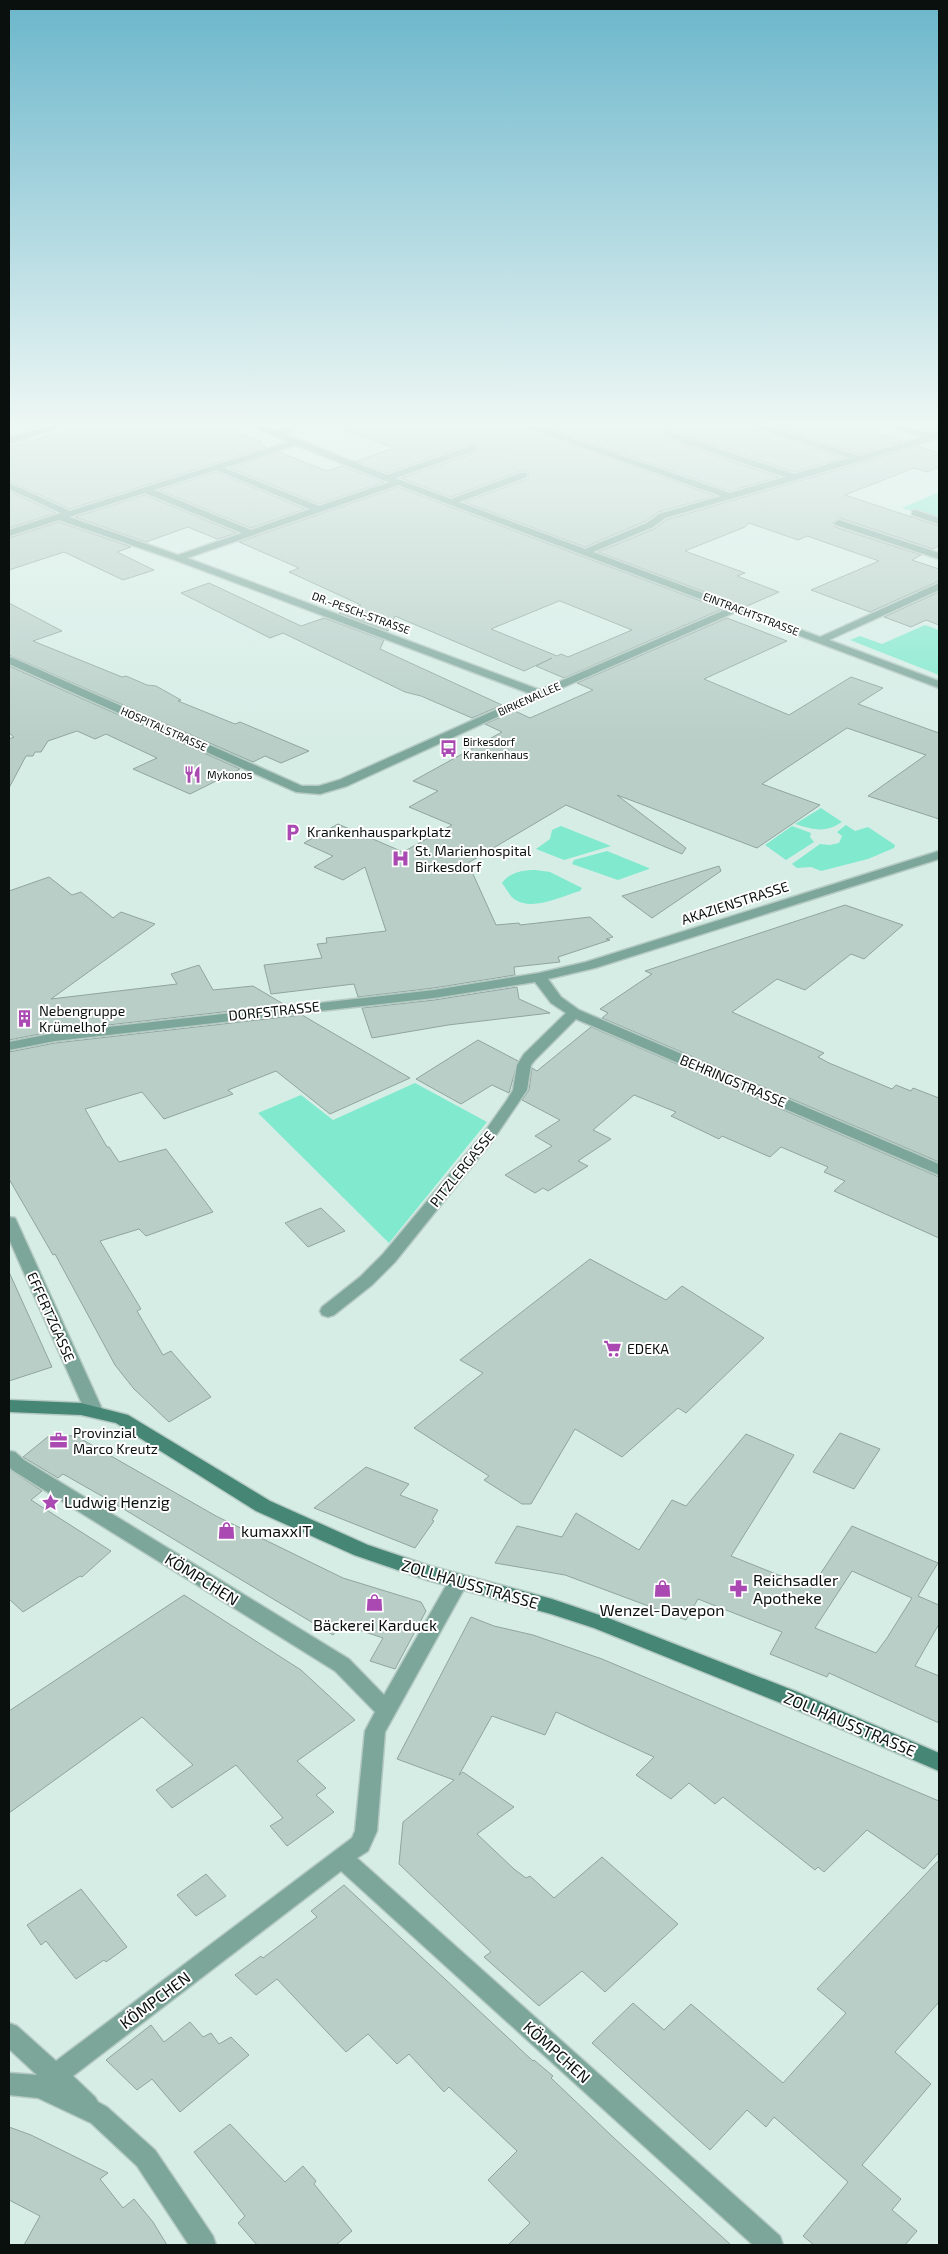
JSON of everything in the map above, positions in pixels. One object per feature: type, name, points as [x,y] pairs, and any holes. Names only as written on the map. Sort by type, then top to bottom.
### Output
[{"type":"street","name":"DR.-PESCH-STRASSE","points":[[100,531],[178,558],[541,694]]},
{"type":"street","points":[[247,531],[251,533]]},
{"type":"street","points":[[178,558],[256,531]]},
{"type":"street","name":"EINTRACHTSTRASSE","points":[[529,531],[738,608],[939,685]]},
{"type":"street","points":[[585,552],[635,531]]},
{"type":"street","points":[[863,531],[939,556]]},
{"type":"street","points":[[821,640],[939,586]]},
{"type":"street","name":"BIRKENALLEE","points":[[320,790],[343,784],[541,694],[738,608]]},
{"type":"street","name":"HOSPITALSTRASSE","points":[[9,660],[300,789],[320,790]]},
{"type":"street","name":"AKAZIENSTRASSE","points":[[539,977],[590,965],[643,949],[939,855]]},
{"type":"street","name":"BEHRINGSTRASSE","points":[[539,977],[556,1000],[574,1013],[939,1170]]},
{"type":"street","name":"DORFSTRASSE","points":[[9,1046],[55,1037],[434,994],[539,977]]},
{"type":"street","name":"PITZLERGASSE","points":[[328,1311],[366,1281],[389,1258],[488,1137],[514,1101],[520,1090],[524,1065],[529,1057],[574,1013]]},
{"type":"street","name":"EFFERTZGASSE","points":[[9,1222],[94,1411]]},
{"type":"street","name":"ZOLLHAUSSTRASSE","points":[[9,1406],[94,1411],[122,1419],[263,1506],[361,1550],[427,1574],[552,1607],[601,1623],[788,1698],[939,1762]]},
{"type":"street","name":"KÖMPCHEN","points":[[9,1457],[18,1465],[342,1665],[386,1710]]},
{"type":"street","name":"KÖMPCHEN","points":[[47,2082],[343,1859],[360,1844],[366,1830],[376,1731],[458,1582]]},
{"type":"street","name":"KÖMPCHEN","points":[[343,1859],[771,2245]]},
{"type":"street","points":[[9,2034],[47,2082],[99,2115],[146,2158],[204,2245]]},
{"type":"street","points":[[9,2084],[47,2082]]},
{"type":"green space","points":[[925,625],[939,630],[939,675],[850,640],[860,636],[882,644]]},
{"type":"green space","points":[[821,808],[842,822],[825,829],[808,828],[795,824]]},
{"type":"green space","points":[[846,825],[855,831],[868,827],[895,845],[894,848],[868,859],[821,871],[811,867],[797,868],[792,864],[820,844],[830,845],[839,843],[842,836],[837,832]]},
{"type":"green space","points":[[561,826],[611,846],[564,860],[536,849],[550,839],[552,830]]},
{"type":"green space","points":[[792,826],[811,833],[810,837],[814,842],[786,860],[765,845]]},
{"type":"green space","points":[[607,851],[649,869],[618,880],[572,864],[574,860]]},
{"type":"green space","points":[[536,870],[550,872],[582,888],[580,891],[547,902],[529,904],[521,903],[514,899],[502,883],[509,876],[517,872]]},
{"type":"green space","points":[[415,1083],[487,1122],[389,1243],[258,1113],[301,1095],[333,1120]]},
{"type":"building","points":[[30,531],[85,531],[131,547],[117,552],[154,570],[123,580],[64,552],[9,570],[9,538]]},
{"type":"building","points":[[115,531],[176,531],[146,542]]},
{"type":"building","points":[[198,531],[233,531],[237,533],[217,539]]},
{"type":"building","points":[[270,531],[515,531],[722,609],[564,678],[536,666],[552,658],[524,671],[395,616],[388,631],[339,613],[361,605],[289,572],[299,568],[239,542]],"holes":[[[559,601],[632,630],[568,657],[561,654],[557,656],[491,629]]]},
{"type":"building","points":[[542,531],[622,531],[585,547]]},
{"type":"building","points":[[649,531],[735,531],[685,551],[745,573],[737,576],[779,592],[745,607],[598,552]]},
{"type":"building","points":[[773,531],[848,531],[921,555],[912,560],[939,569],[939,581],[870,612],[811,590],[879,561],[807,536],[798,540]]},
{"type":"building","points":[[880,531],[939,531],[939,546],[933,549]]},
{"type":"building","points":[[209,583],[301,626],[324,618],[384,640],[380,649],[502,705],[472,718],[421,696],[405,692],[283,633],[270,638],[181,593]]},
{"type":"building","points":[[939,592],[939,625],[926,620],[911,627],[884,617]]},
{"type":"building","points":[[9,603],[62,631],[33,641],[122,677],[126,676],[147,685],[156,686],[181,700],[178,701],[235,724],[240,722],[309,751],[281,763],[265,756],[253,762],[9,655]]},
{"type":"building","points":[[727,618],[787,641],[704,679],[789,715],[851,677],[883,688],[858,704],[939,733],[939,819],[868,796],[926,755],[847,728],[762,784],[820,805],[757,848],[617,795],[686,848],[682,854],[566,805],[468,863],[496,925],[519,923],[520,925],[590,917],[613,937],[606,939],[610,940],[558,957],[560,962],[514,967],[515,975],[434,988],[358,997],[354,984],[271,994],[264,965],[322,958],[317,944],[327,943],[326,938],[386,931],[365,867],[343,880],[314,867],[333,856],[304,843],[338,824],[403,852],[452,825],[409,807],[438,791],[413,781],[502,732],[485,724],[515,711],[530,718],[593,690],[577,683]]},
{"type":"building","points":[[9,666],[240,769],[190,794],[133,769],[157,758],[106,734],[95,739],[77,731],[48,741],[41,752],[35,752],[33,756],[26,756],[9,788],[9,739],[14,737],[9,733]]},
{"type":"building","points":[[719,866],[721,871],[652,918],[622,896]]},
{"type":"building","points":[[49,877],[72,895],[81,892],[113,918],[121,912],[155,924],[51,999],[177,984],[171,974],[199,965],[213,990],[253,986],[285,1005],[55,1031],[9,1040],[9,891]]},
{"type":"building","points":[[845,905],[903,925],[864,959],[851,954],[805,990],[777,979],[732,1012],[824,1053],[818,1057],[829,1063],[892,1089],[896,1085],[911,1091],[913,1088],[939,1098],[939,1162],[602,1018],[608,1013],[600,1009],[652,974],[645,971]]},
{"type":"building","points":[[517,987],[519,999],[550,1013],[448,1025],[372,1038],[362,1008],[434,1000]]},
{"type":"building","points":[[302,1015],[410,1078],[330,1114],[276,1071],[228,1090],[233,1094],[164,1119],[142,1092],[85,1109],[107,1147],[109,1147],[119,1162],[166,1149],[213,1212],[146,1236],[139,1229],[100,1241],[141,1309],[137,1311],[163,1355],[171,1351],[211,1397],[169,1422],[134,1389],[115,1365],[55,1254],[53,1255],[9,1179],[9,1052],[55,1043]]},
{"type":"building","points":[[591,1027],[939,1177],[939,1238],[834,1191],[845,1181],[824,1172],[828,1167],[781,1147],[770,1157],[722,1136],[719,1139],[671,1116],[676,1112],[634,1095],[593,1130],[611,1139],[578,1161],[588,1166],[548,1191],[543,1188],[535,1193],[505,1175],[552,1146],[535,1136],[560,1120],[522,1100],[529,1090],[532,1068],[537,1071]]},
{"type":"building","points":[[478,1040],[518,1061],[509,1093],[492,1085],[461,1104],[416,1079]]},
{"type":"building","points":[[321,1208],[345,1231],[308,1247],[285,1223]]},
{"type":"building","name":"EDEKA","points":[[590,1259],[666,1300],[682,1286],[764,1338],[686,1413],[678,1408],[622,1457],[575,1429],[531,1504],[522,1504],[484,1480],[489,1476],[414,1428],[483,1373],[460,1360]]},
{"type":"building","points":[[9,1272],[52,1367],[9,1381]]},
{"type":"building","points":[[840,1433],[880,1449],[854,1489],[813,1472]]},
{"type":"building","points":[[746,1434],[794,1455],[731,1556],[811,1588],[852,1526],[938,1563],[918,1596],[939,1605],[939,1624],[915,1666],[939,1676],[939,1723],[829,1673],[827,1677],[770,1654],[782,1632],[698,1599],[686,1620],[565,1575],[495,1563],[517,1526],[562,1537],[576,1513],[639,1550],[672,1500],[686,1506]],"holes":[[[852,1571],[912,1598],[876,1653],[815,1628]]]},
{"type":"building","points":[[50,1435],[76,1436],[216,1516],[343,1578],[421,1602],[426,1611],[395,1669],[370,1661],[383,1638],[341,1624],[333,1635],[107,1499],[63,1474],[58,1478],[23,1457]]},
{"type":"building","points":[[366,1467],[409,1484],[400,1495],[438,1510],[432,1520],[434,1521],[415,1548],[314,1508]]},
{"type":"building","points":[[9,1469],[42,1491],[31,1500],[111,1551],[82,1577],[80,1576],[23,1612],[9,1599]]},
{"type":"building","points":[[184,1595],[301,1670],[355,1720],[297,1761],[326,1788],[316,1795],[334,1812],[287,1846],[270,1826],[283,1818],[236,1765],[172,1808],[156,1790],[193,1765],[142,1717],[9,1813],[9,1711]]},
{"type":"building","points":[[471,1617],[494,1626],[533,1635],[602,1659],[939,1801],[939,1852],[924,1869],[867,1830],[824,1872],[818,1867],[815,1870],[723,1797],[715,1804],[689,1783],[671,1799],[636,1775],[654,1757],[556,1712],[545,1735],[492,1716],[459,1775],[463,1772],[514,1807],[477,1834],[514,1869],[526,1878],[530,1876],[554,1898],[602,1857],[678,1924],[605,1992],[582,1971],[539,2006],[484,1957],[491,1952],[399,1864],[403,1822],[454,1780],[397,1759]]},
{"type":"building","points":[[939,1860],[939,2002],[895,2052],[931,2084],[862,2165],[901,2199],[892,2210],[917,2231],[905,2245],[814,2245],[803,2236],[848,2182],[774,2117],[766,2127],[747,2110],[710,2150],[592,2043],[633,2003],[664,2030],[691,2004],[783,2083],[846,2013],[817,1989]]},
{"type":"building","points":[[206,1874],[226,1896],[196,1916],[177,1895]]},
{"type":"building","points":[[344,1885],[533,2061],[553,2076],[551,2078],[614,2138],[731,2245],[508,2245],[530,2223],[488,2180],[517,2151],[449,2087],[444,2092],[409,2054],[397,2064],[368,2034],[346,2052],[277,1979],[256,1995],[235,1975],[261,1956],[263,1958],[317,1917],[311,1911]]},
{"type":"building","points":[[81,1889],[127,1947],[106,1962],[104,1960],[76,1979],[46,1941],[41,1945],[27,1925]]},
{"type":"building","points":[[190,2022],[203,2037],[211,2033],[219,2044],[231,2037],[249,2055],[180,2112],[152,2079],[137,2090],[106,2060],[151,2025],[164,2042]]},
{"type":"building","points":[[230,2124],[285,2182],[303,2166],[316,2181],[314,2184],[352,2231],[336,2245],[257,2245],[238,2223],[245,2216],[194,2152]]},
{"type":"building","points":[[9,2127],[31,2135],[108,2173],[100,2179],[123,2208],[134,2199],[153,2222],[167,2245],[24,2245],[40,2216],[9,2200]]},
{"type":"place","name":"Birkesdorf Krankenhaus","points":[[449,748]]},
{"type":"place","name":"Mykonos","points":[[193,775]]},
{"type":"place","name":"Krankenhausparkplatz","points":[[293,832]]},
{"type":"place","name":"St. Marienhospital Birkesdorf","points":[[401,859]]},
{"type":"place","name":"Nebengruppe Krümelhof","points":[[25,1019]]},
{"type":"place","name":"EDEKA","points":[[613,1349]]},
{"type":"place","name":"Provinzial Marco Kreutz","points":[[59,1441]]},
{"type":"place","name":"Ludwig Henzig","points":[[50,1502]]},
{"type":"place","name":"kumaxxIT","points":[[227,1531]]},
{"type":"place","name":"Wenzel-Davepon","points":[[662,1588]]},
{"type":"place","name":"Reichsadler Apotheke","points":[[739,1589]]},
{"type":"place","name":"Bäckerei Karduck","points":[[375,1603]]}]
